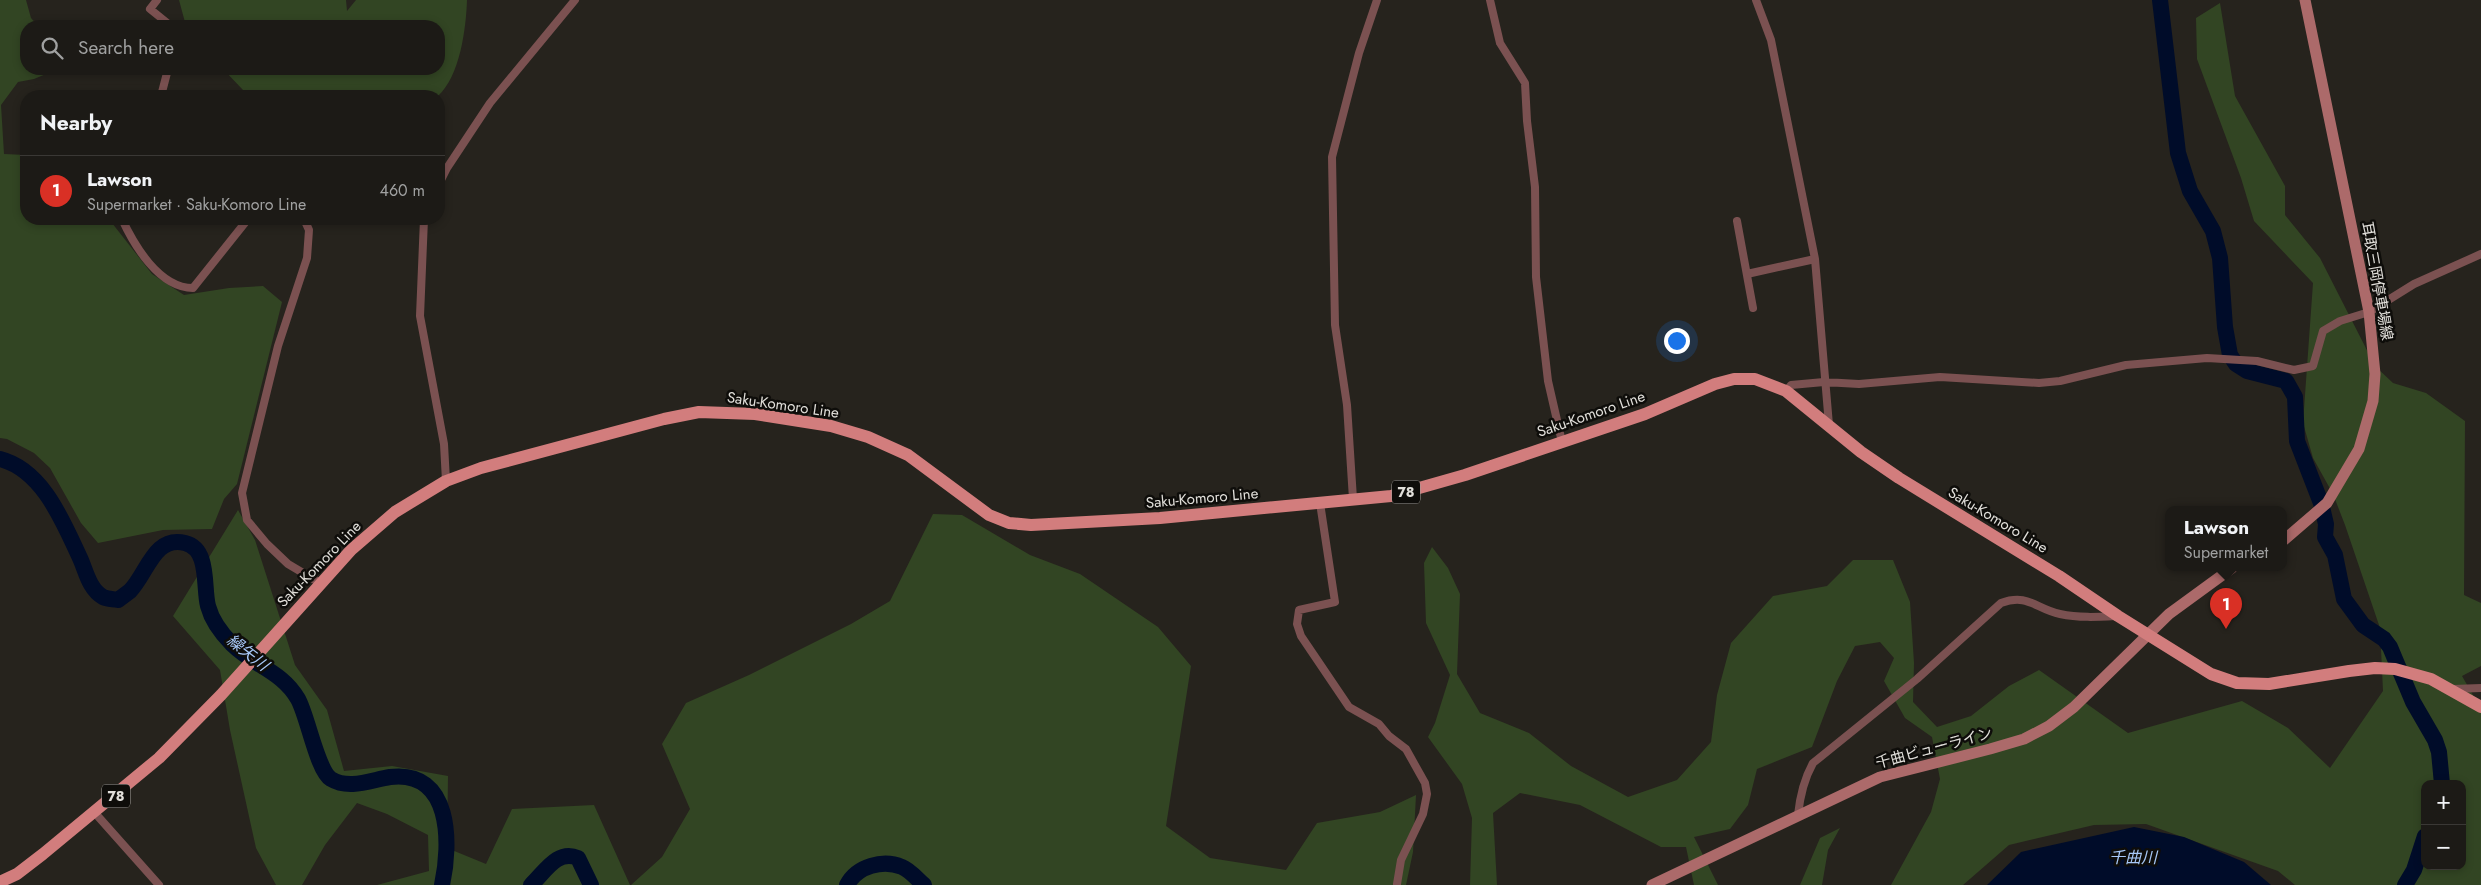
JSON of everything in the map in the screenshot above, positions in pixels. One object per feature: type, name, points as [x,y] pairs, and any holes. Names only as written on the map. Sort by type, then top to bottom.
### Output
[{"type":"main road","name":"耳取三岡停車場線","points":[[2287,538],[2328,503],[2359,450],[2373,401],[2374,356],[2369,312],[2304,0]]},
{"type":"main road","name":"Saku-Komoro Line","points":[[0,882],[16,874],[44,854],[96,813],[159,758],[221,695],[350,550],[395,512],[446,481],[496,463],[664,419],[699,412],[728,412],[832,426],[868,437],[908,455],[989,516],[1009,523],[1031,525],[1160,518],[1391,496],[1423,488],[1645,414],[1715,384],[1734,379],[1755,379],[1786,391],[1861,452],[1899,478],[2059,576],[2148,636],[2211,674],[2237,683],[2269,684],[2375,668],[2412,673],[2451,689],[2481,708]]},
{"type":"main road","points":[[2148,636],[2170,614],[2228,571]]},
{"type":"main road","name":"千曲ビューライン","points":[[1652,885],[1880,777],[2024,739],[2041,730],[2074,707],[2148,636]]},
{"type":"street","points":[[157,0],[150,9],[164,20]]},
{"type":"street","points":[[445,172],[490,103],[575,0]]},
{"type":"street","points":[[1353,499],[1347,405],[1335,325],[1332,157],[1359,53],[1377,0]]},
{"type":"street","points":[[1490,0],[1500,44],[1525,83],[1527,121],[1535,187],[1536,277],[1548,381],[1562,442]]},
{"type":"street","points":[[1756,0],[1770,40],[1816,259],[1829,425]]},
{"type":"street","points":[[162,90],[166,75]]},
{"type":"street","points":[[1737,221],[1753,308]]},
{"type":"street","points":[[125,225],[132,241],[157,272],[178,285],[193,288],[243,225]]},
{"type":"street","points":[[307,225],[309,230],[307,258],[278,346],[242,493],[247,520],[267,544],[288,564],[320,583]]},
{"type":"street","points":[[424,225],[420,316],[444,444],[446,481]]},
{"type":"street","points":[[1786,391],[1791,385],[1859,384],[1940,377],[2039,383],[2060,381],[2126,365],[2206,358],[2257,361],[2294,370],[2314,366],[2322,332],[2340,322],[2369,312],[2414,284],[2481,254]]},
{"type":"street","points":[[1746,274],[1816,259]]},
{"type":"street","points":[[1320,503],[1335,602],[1298,610],[1297,624],[1301,636],[1349,706],[1379,724],[1389,736],[1406,749],[1425,783],[1427,794],[1424,814],[1402,860],[1397,884]]},
{"type":"street","points":[[1798,815],[1805,782],[1813,763],[1917,679],[2001,603],[2014,598],[2028,600],[2058,614],[2076,617],[2118,616]]},
{"type":"street","points":[[2451,689],[2481,688]]},
{"type":"street","points":[[96,813],[159,885]]},
{"type":"green space","points":[[0,0],[26,0],[33,20],[20,20],[20,75],[44,75],[18,82],[1,105],[4,154],[20,155],[20,225],[114,225],[152,274],[184,295],[229,288],[263,286],[282,302],[237,484],[224,499],[212,529],[163,530],[98,543],[81,523],[50,468],[34,453],[7,439],[0,438]]},
{"type":"green space","points":[[179,0],[346,0],[347,11],[356,0],[467,0],[463,38],[457,64],[452,77],[443,90],[243,90],[229,75],[445,75],[445,20],[184,20]]},
{"type":"green space","points":[[2220,3],[2235,96],[2285,186],[2285,215],[2320,258],[2375,366],[2393,383],[2426,393],[2465,421],[2464,595],[2481,603],[2481,666],[2462,676],[2481,709],[2481,885],[2295,885],[2278,871],[2146,824],[2094,825],[2009,845],[1963,885],[1891,885],[1931,812],[1940,779],[1932,737],[1905,718],[1884,681],[1894,658],[1880,642],[1855,646],[1837,681],[1812,747],[1757,769],[1748,805],[1730,829],[1694,837],[1718,885],[1694,885],[1686,847],[1661,847],[1580,805],[1520,793],[1493,813],[1497,885],[1470,885],[1472,818],[1462,784],[1428,737],[1435,723],[1450,675],[1426,623],[1424,563],[1432,547],[1448,568],[1460,594],[1457,674],[1480,713],[1529,733],[1571,766],[1628,797],[1677,780],[1711,742],[1717,695],[1731,643],[1773,596],[1827,586],[1853,560],[1893,560],[1910,602],[1914,663],[1913,702],[1937,727],[1971,716],[2009,686],[2039,670],[2128,733],[2242,701],[2288,728],[2330,768],[2383,691],[2380,628],[2345,525],[2333,494],[2313,458],[2303,423],[2313,283],[2254,221],[2241,178],[2197,59],[2196,18]]},
{"type":"green space","points":[[238,510],[255,540],[295,665],[327,710],[344,771],[392,766],[448,776],[447,848],[486,864],[512,809],[594,805],[630,885],[377,885],[429,871],[428,835],[387,814],[357,803],[325,845],[302,885],[276,885],[256,848],[230,730],[220,670],[173,616]]},
{"type":"green space","points":[[933,514],[962,515],[1030,555],[1080,574],[1158,627],[1191,666],[1166,826],[1210,858],[1286,870],[1317,823],[1380,812],[1416,795],[1413,852],[1406,885],[631,885],[662,857],[690,809],[662,744],[686,703],[749,675],[851,624],[890,601]]},
{"type":"green space","points":[[1840,828],[1828,850],[1822,885],[1800,885],[1820,838]]},
{"type":"water","name":"千曲川","points":[[2134,827],[2184,837],[2244,862],[2271,885],[1987,885],[2021,852]]},
{"type":"waterway","points":[[2160,0],[2178,153],[2190,191],[2213,231],[2220,258],[2225,327],[2230,355],[2236,364],[2247,371],[2286,381],[2295,397],[2297,441],[2321,503],[2326,524],[2325,537],[2335,555],[2344,599],[2363,625],[2384,639],[2390,647],[2413,702],[2435,740],[2439,752],[2442,780]]},
{"type":"waterway","name":"繰矢川","points":[[0,459],[15,465],[28,474],[50,499],[80,558],[91,585],[103,597],[118,600],[130,591],[158,550],[166,545],[174,542],[185,543],[193,547],[202,561],[208,606],[215,622],[240,652],[276,675],[298,699],[321,765],[326,774],[331,779],[345,784],[368,782],[390,777],[410,778],[426,785],[436,797],[443,813],[446,831],[445,868],[442,885]]},
{"type":"waterway","points":[[2405,885],[2414,870],[2421,848]]},
{"type":"waterway","name":"繰矢川","points":[[531,885],[552,863],[558,859],[571,856],[578,858],[591,885]]},
{"type":"waterway","name":"繰矢川","points":[[847,885],[857,873],[879,864],[905,868],[924,885]]},
{"type":"place","name":"Lawson","points":[[2226,629]]}]
